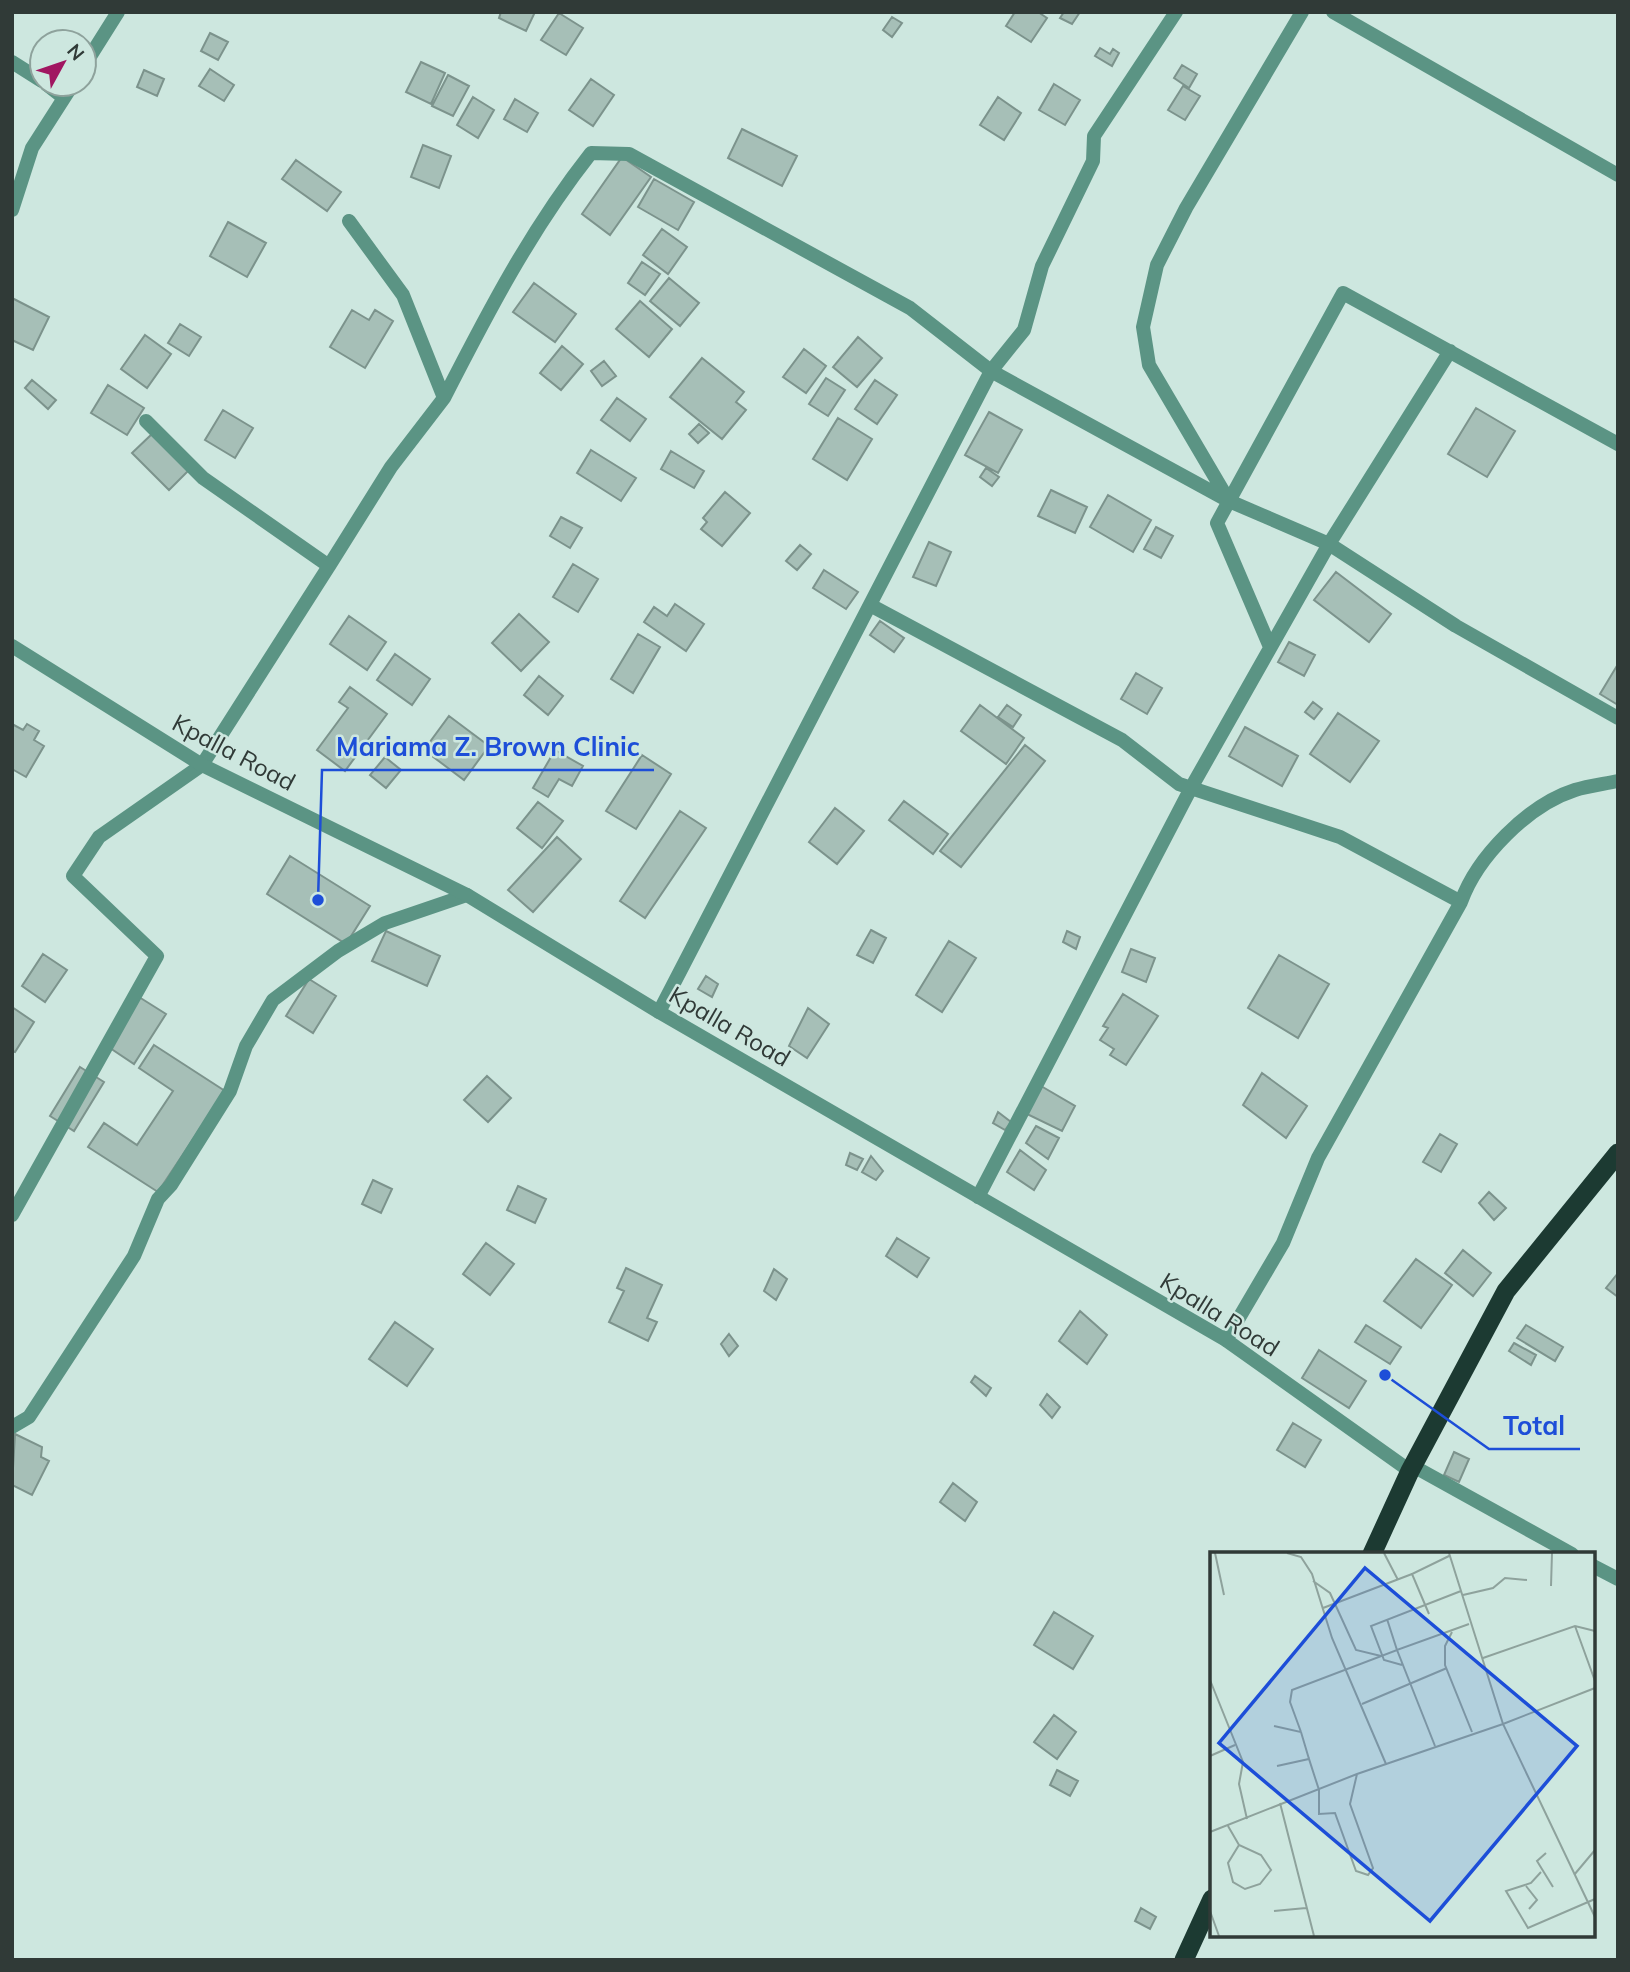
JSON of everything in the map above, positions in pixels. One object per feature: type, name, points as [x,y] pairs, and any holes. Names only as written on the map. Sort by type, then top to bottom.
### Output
[{"type":"highway","points":[[1373,1552],[1412,1468],[1506,1291],[1618,1153]]},
{"type":"highway","points":[[1184,1960],[1210,1903]]},
{"type":"street","points":[[98,44],[118,12]]},
{"type":"street","points":[[659,1012],[991,371],[1024,330],[1042,266],[1093,161],[1094,136],[1176,12]]},
{"type":"street","points":[[1229,501],[1149,365],[1143,327],[1157,265],[1301,12]]},
{"type":"street","points":[[1333,12],[1618,175]]},
{"type":"street","points":[[12,62],[28,72]]},
{"type":"street","points":[[12,210],[32,148],[64,98]]},
{"type":"street","points":[[12,1215],[157,956],[73,876],[99,837],[202,765],[391,467],[444,398],[504,281],[553,202],[591,153],[629,154],[910,308],[991,371],[1229,501],[1329,544],[1456,626],[1618,718]]},
{"type":"street","points":[[349,221],[403,295],[444,398]]},
{"type":"street","points":[[1270,647],[1217,523],[1343,293],[1618,444]]},
{"type":"street","points":[[978,1197],[1191,788],[1329,544],[1450,351]]},
{"type":"street","points":[[146,421],[203,478],[329,566]]},
{"type":"street","points":[[870,606],[1122,740],[1179,784],[1340,837],[1461,902]]},
{"type":"street","name":"Kpalla Road","points":[[12,646],[202,765],[467,895],[659,1012],[1226,1340],[1412,1468],[1568,1552]]},
{"type":"street","points":[[1226,1340],[1283,1243],[1318,1158],[1461,902],[1469,878],[1515,824],[1573,790],[1618,781]]},
{"type":"street","points":[[12,1427],[29,1417],[134,1256],[158,1199],[171,1185],[230,1091],[246,1046],[273,1000],[338,951],[385,923],[467,895]]},
{"type":"street","points":[[1595,1567],[1618,1579]]},
{"type":"building","points":[[501,12],[535,12],[526,31],[499,18]]},
{"type":"building","points":[[1015,12],[1038,12],[1047,18],[1031,42],[1006,26]]},
{"type":"building","points":[[1064,12],[1080,12],[1072,24],[1060,18]]},
{"type":"building","points":[[559,13],[583,28],[566,55],[541,40]]},
{"type":"building","points":[[892,17],[902,23],[892,37],[883,30]]},
{"type":"building","points":[[210,33],[228,42],[218,60],[201,51]]},
{"type":"building","points":[[1100,48],[1110,54],[1113,49],[1119,53],[1112,66],[1095,56]]},
{"type":"building","points":[[421,62],[445,73],[431,104],[406,92]]},
{"type":"building","points":[[1182,65],[1197,74],[1189,88],[1174,78]]},
{"type":"building","points":[[210,69],[234,85],[224,101],[199,86]]},
{"type":"building","points":[[144,70],[164,79],[157,96],[137,87]]},
{"type":"building","points":[[448,75],[469,86],[453,116],[432,106]]},
{"type":"building","points":[[591,79],[614,95],[593,126],[569,110]]},
{"type":"building","points":[[1054,84],[1080,100],[1065,125],[1039,110]]},
{"type":"building","points":[[1183,86],[1200,96],[1185,120],[1168,110]]},
{"type":"building","points":[[473,97],[494,110],[478,138],[457,125]]},
{"type":"building","points":[[998,97],[1021,113],[1004,140],[980,125]]},
{"type":"building","points":[[515,99],[538,113],[527,132],[504,119]]},
{"type":"building","points":[[742,129],[797,156],[782,186],[728,158]]},
{"type":"building","points":[[423,145],[451,156],[439,188],[411,177]]},
{"type":"building","points":[[622,157],[651,177],[610,235],[582,214]]},
{"type":"building","points":[[296,160],[341,192],[327,211],[282,179]]},
{"type":"building","points":[[654,179],[694,202],[678,230],[638,207]]},
{"type":"building","points":[[228,222],[266,243],[247,277],[210,256]]},
{"type":"building","points":[[662,229],[687,247],[668,274],[643,255]]},
{"type":"building","points":[[642,262],[660,274],[645,295],[628,283]]},
{"type":"building","points":[[669,278],[699,303],[680,326],[650,301]]},
{"type":"building","points":[[534,283],[576,314],[555,342],[513,312]]},
{"type":"building","points":[[12,298],[49,317],[33,350],[12,340]]},
{"type":"building","points":[[640,301],[672,329],[649,357],[616,329]]},
{"type":"building","points":[[352,310],[369,320],[375,310],[393,321],[365,368],[330,347]]},
{"type":"building","points":[[180,324],[201,337],[189,356],[168,343]]},
{"type":"building","points":[[145,335],[171,354],[147,388],[121,369]]},
{"type":"building","points":[[858,337],[882,358],[857,387],[833,367]]},
{"type":"building","points":[[562,346],[583,364],[561,390],[540,373]]},
{"type":"building","points":[[804,349],[826,366],[806,393],[783,377]]},
{"type":"building","points":[[702,358],[744,392],[736,402],[746,410],[722,439],[670,397]]},
{"type":"building","points":[[604,361],[616,376],[602,386],[591,371]]},
{"type":"building","points":[[826,378],[845,390],[828,416],[809,404]]},
{"type":"building","points":[[32,380],[56,400],[48,409],[25,388]]},
{"type":"building","points":[[875,380],[897,395],[877,424],[855,409]]},
{"type":"building","points":[[108,385],[144,408],[127,435],[91,413]]},
{"type":"building","points":[[617,398],[646,419],[630,441],[601,420]]},
{"type":"building","points":[[1476,408],[1515,431],[1487,477],[1448,454]]},
{"type":"building","points":[[223,410],[253,428],[235,458],[205,440]]},
{"type":"building","points":[[989,412],[1022,430],[998,473],[965,455]]},
{"type":"building","points":[[838,418],[872,439],[847,480],[813,459]]},
{"type":"building","points":[[699,424],[709,433],[698,443],[689,434]]},
{"type":"building","points":[[152,434],[189,470],[169,490],[132,453]]},
{"type":"building","points":[[591,450],[636,478],[621,501],[577,473]]},
{"type":"building","points":[[671,451],[704,471],[694,488],[661,469]]},
{"type":"building","points":[[986,468],[999,477],[992,486],[980,477]]},
{"type":"building","points":[[1051,490],[1087,507],[1075,533],[1038,516]]},
{"type":"building","points":[[725,492],[750,513],[722,546],[701,529],[707,522],[703,518]]},
{"type":"building","points":[[1108,495],[1151,520],[1133,552],[1090,527]]},
{"type":"building","points":[[561,517],[582,528],[570,548],[550,536]]},
{"type":"building","points":[[1156,527],[1173,536],[1161,558],[1144,549]]},
{"type":"building","points":[[929,542],[951,552],[936,586],[913,577]]},
{"type":"building","points":[[800,545],[811,554],[797,570],[786,561]]},
{"type":"building","points":[[573,564],[598,579],[578,612],[553,597]]},
{"type":"building","points":[[824,570],[858,592],[846,609],[813,588]]},
{"type":"building","points":[[1336,572],[1391,614],[1369,642],[1314,600]]},
{"type":"building","points":[[675,604],[704,624],[686,651],[644,622],[654,607],[667,616]]},
{"type":"building","points":[[519,614],[549,642],[521,671],[492,643]]},
{"type":"building","points":[[349,616],[386,642],[367,670],[330,644]]},
{"type":"building","points":[[880,621],[904,638],[894,652],[870,635]]},
{"type":"building","points":[[638,634],[660,647],[633,693],[611,679]]},
{"type":"building","points":[[1289,642],[1315,655],[1304,676],[1278,662]]},
{"type":"building","points":[[395,654],[430,679],[412,705],[377,680]]},
{"type":"building","points":[[1618,664],[1618,705],[1600,694]]},
{"type":"building","points":[[1136,673],[1162,688],[1147,714],[1121,699]]},
{"type":"building","points":[[539,676],[563,696],[548,715],[524,695]]},
{"type":"building","points":[[350,687],[387,714],[345,771],[317,750],[348,708],[339,702]]},
{"type":"building","points":[[1313,702],[1322,709],[1314,719],[1305,712]]},
{"type":"building","points":[[980,705],[1024,738],[1006,764],[961,731]]},
{"type":"building","points":[[1007,705],[1021,715],[1013,727],[998,717]]},
{"type":"building","points":[[1338,713],[1379,741],[1350,782],[1310,754]]},
{"type":"building","points":[[449,716],[489,746],[464,780],[424,750]]},
{"type":"building","points":[[12,724],[23,730],[27,724],[39,731],[34,740],[44,746],[26,777],[12,769]]},
{"type":"building","points":[[1245,727],[1298,756],[1282,786],[1229,756]]},
{"type":"building","points":[[1025,745],[1045,761],[961,867],[940,851]]},
{"type":"building","points":[[555,750],[583,766],[572,786],[559,779],[548,797],[533,788]]},
{"type":"building","points":[[642,755],[671,774],[636,829],[606,811]]},
{"type":"building","points":[[385,757],[401,770],[386,788],[370,775]]},
{"type":"building","points":[[904,801],[948,834],[933,854],[889,820]]},
{"type":"building","points":[[538,802],[563,821],[542,848],[517,828]]},
{"type":"building","points":[[835,808],[864,831],[837,864],[809,842]]},
{"type":"building","points":[[680,811],[706,828],[645,918],[620,901]]},
{"type":"building","points":[[557,837],[581,859],[533,912],[508,890]]},
{"type":"building","points":[[290,856],[370,906],[346,944],[267,894]]},
{"type":"building","points":[[871,930],[886,938],[873,963],[857,955]]},
{"type":"building","points":[[386,931],[440,956],[427,986],[372,961]]},
{"type":"building","points":[[1067,931],[1080,937],[1076,949],[1063,942]]},
{"type":"building","points":[[949,941],[976,958],[942,1012],[916,995]]},
{"type":"building","points":[[1131,949],[1155,958],[1146,982],[1122,972]]},
{"type":"building","points":[[43,954],[67,970],[45,1002],[22,986]]},
{"type":"building","points":[[1279,955],[1329,984],[1298,1038],[1248,1008]]},
{"type":"building","points":[[706,976],[718,984],[712,997],[698,989]]},
{"type":"building","points":[[309,979],[336,996],[313,1033],[286,1016]]},
{"type":"building","points":[[1123,994],[1158,1016],[1126,1065],[1110,1055],[1114,1049],[1100,1040],[1108,1028],[1103,1026]]},
{"type":"building","points":[[139,997],[166,1014],[134,1064],[107,1046]]},
{"type":"building","points":[[12,1007],[34,1022],[15,1052],[12,1051]]},
{"type":"building","points":[[808,1008],[829,1024],[807,1058],[789,1046]]},
{"type":"building","points":[[154,1045],[225,1091],[158,1192],[88,1147],[104,1123],[137,1145],[173,1091],[139,1068]]},
{"type":"building","points":[[80,1067],[104,1082],[74,1131],[50,1116]]},
{"type":"building","points":[[1262,1073],[1307,1106],[1286,1138],[1243,1105]]},
{"type":"building","points":[[487,1076],[511,1098],[488,1122],[464,1100]]},
{"type":"building","points":[[1041,1086],[1075,1106],[1062,1131],[1027,1114]]},
{"type":"building","points":[[998,1112],[1011,1122],[1005,1130],[993,1123]]},
{"type":"building","points":[[1036,1126],[1059,1138],[1048,1159],[1026,1143]]},
{"type":"building","points":[[1440,1134],[1457,1144],[1441,1172],[1423,1162]]},
{"type":"building","points":[[1020,1150],[1046,1170],[1034,1190],[1007,1172]]},
{"type":"building","points":[[850,1153],[863,1159],[857,1170],[846,1165]]},
{"type":"building","points":[[871,1156],[883,1171],[876,1180],[862,1172]]},
{"type":"building","points":[[373,1180],[392,1189],[381,1213],[362,1204]]},
{"type":"building","points":[[518,1186],[546,1199],[535,1223],[507,1210]]},
{"type":"building","points":[[1489,1192],[1506,1208],[1494,1220],[1479,1203]]},
{"type":"building","points":[[897,1238],[929,1258],[917,1277],[886,1256]]},
{"type":"building","points":[[486,1243],[514,1264],[490,1295],[463,1274]]},
{"type":"building","points":[[1463,1250],[1491,1273],[1473,1296],[1445,1273]]},
{"type":"building","points":[[1416,1259],[1452,1285],[1421,1328],[1384,1301]]},
{"type":"building","points":[[626,1268],[662,1285],[647,1318],[657,1322],[648,1341],[609,1322],[624,1291],[617,1288]]},
{"type":"building","points":[[774,1269],[787,1279],[776,1300],[764,1291]]},
{"type":"building","points":[[1618,1273],[1618,1297],[1606,1288]]},
{"type":"building","points":[[1080,1311],[1107,1335],[1087,1364],[1059,1341]]},
{"type":"building","points":[[395,1322],[433,1349],[407,1386],[369,1359]]},
{"type":"building","points":[[1366,1325],[1401,1347],[1390,1364],[1355,1342]]},
{"type":"building","points":[[1526,1325],[1563,1347],[1555,1361],[1517,1338]]},
{"type":"building","points":[[729,1334],[738,1346],[729,1356],[721,1344]]},
{"type":"building","points":[[1514,1343],[1536,1355],[1531,1365],[1509,1351]]},
{"type":"building","points":[[1319,1350],[1366,1381],[1349,1408],[1302,1378]]},
{"type":"building","points":[[975,1376],[991,1388],[986,1396],[971,1382]]},
{"type":"building","points":[[1047,1394],[1060,1407],[1052,1418],[1040,1405]]},
{"type":"building","points":[[1293,1423],[1321,1440],[1305,1467],[1277,1450]]},
{"type":"building","points":[[15,1434],[42,1447],[41,1457],[49,1461],[32,1495],[12,1485]]},
{"type":"building","points":[[1454,1452],[1469,1459],[1459,1482],[1444,1475]]},
{"type":"building","points":[[953,1483],[977,1502],[965,1521],[940,1502]]},
{"type":"building","points":[[1054,1612],[1093,1636],[1073,1669],[1034,1645]]},
{"type":"building","points":[[1054,1715],[1076,1732],[1057,1759],[1034,1742]]},
{"type":"building","points":[[1057,1770],[1078,1781],[1070,1796],[1050,1785]]},
{"type":"building","points":[[1141,1908],[1156,1917],[1150,1929],[1135,1921]]},
{"type":"place","name":"Mariama Z. Brown Clinic","points":[[318,900]]},
{"type":"place","name":"Total","points":[[1385,1375]]}]
